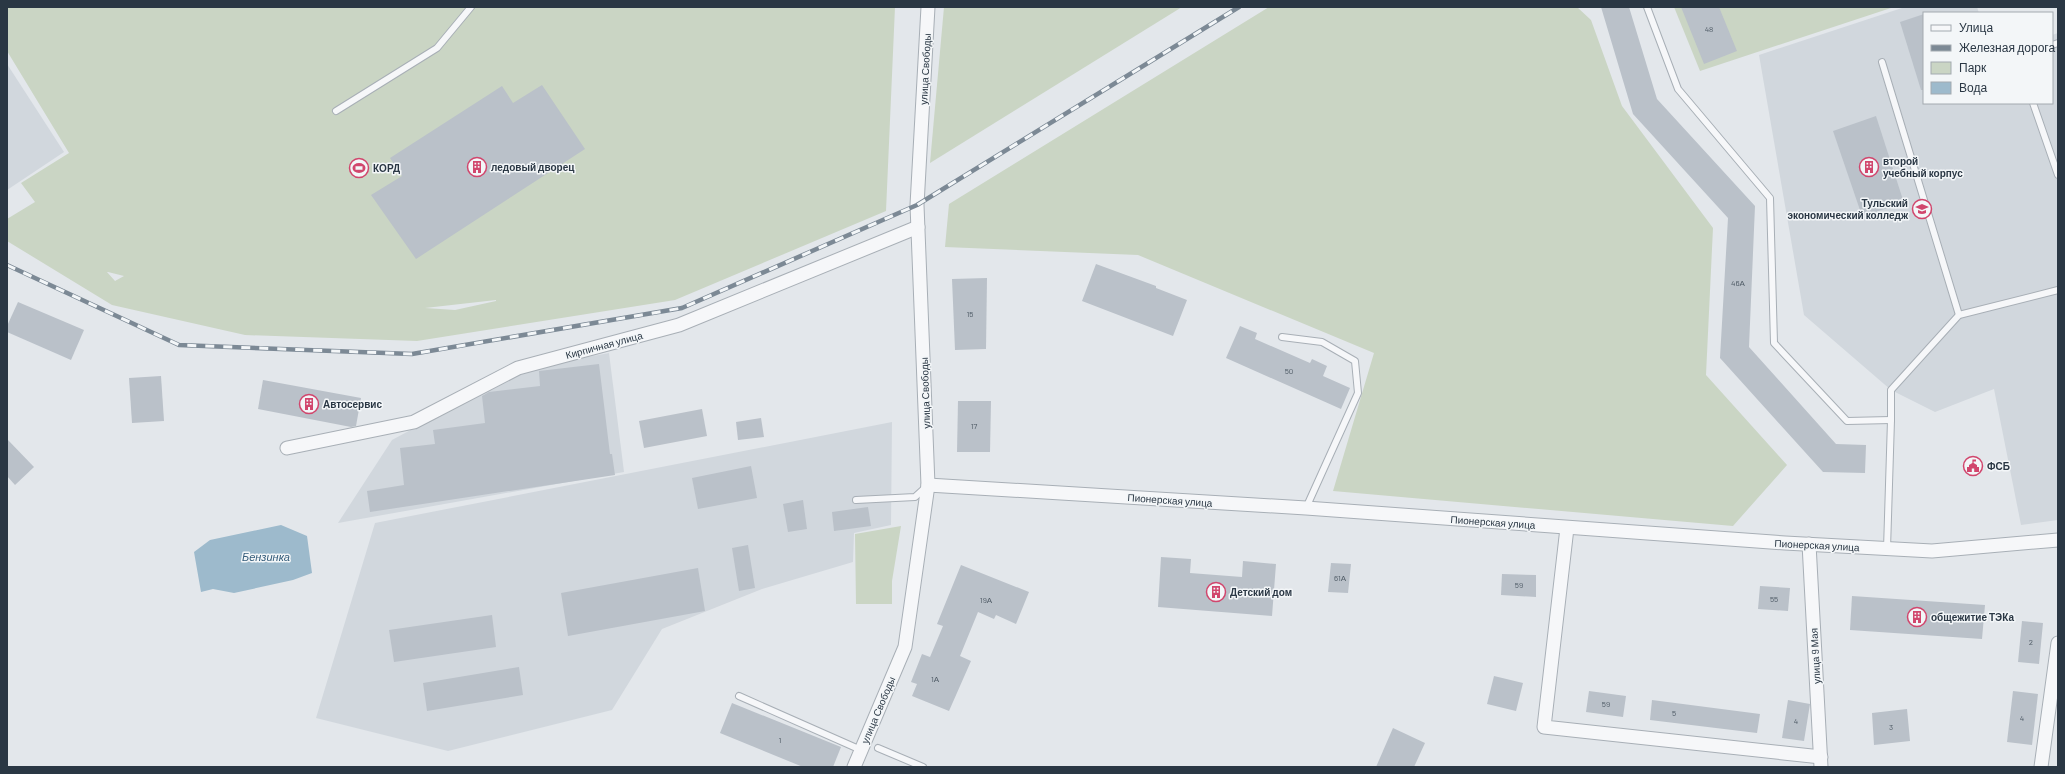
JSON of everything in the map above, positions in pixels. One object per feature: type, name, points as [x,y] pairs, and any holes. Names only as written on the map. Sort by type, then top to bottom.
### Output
[{"type":"street","name":"улица Свободы","points":[[854,767],[904,647],[928,485],[917,205],[928,7]]},
{"type":"street","name":"Кирпичная улица","points":[[287,448],[414,422],[518,368],[679,325],[918,227]]},
{"type":"street","name":"Пионерская улица","points":[[928,485],[1306,508],[1567,528],[1887,549],[1932,551],[2058,540]]},
{"type":"street","points":[[1567,528],[1544,727],[1821,762]]},
{"type":"street","name":"улица 9 Мая","points":[[1809,544],[1821,762]]},
{"type":"street","points":[[2041,767],[2058,643]]},
{"type":"lane","points":[[336,110],[437,48],[471,7]]},
{"type":"lane","points":[[1647,7],[1678,89],[1770,198],[1774,342],[1847,421],[1892,420]]},
{"type":"lane","points":[[1882,62],[1959,315]]},
{"type":"lane","points":[[2033,104],[2058,175]]},
{"type":"lane","points":[[1887,549],[1892,420],[1891,390],[1959,315],[2058,290]]},
{"type":"lane","points":[[1282,337],[1322,342],[1355,361],[1358,393],[1306,508]]},
{"type":"lane","points":[[856,500],[915,497],[928,485]]},
{"type":"lane","points":[[740,696],[861,750]]},
{"type":"lane","points":[[878,748],[923,767]]},
{"type":"shaded area","name":"Тульский экономический колледж","points":[[1905,7],[1977,7],[1979,12],[1923,12],[1923,104],[2053,104],[2053,35],[2058,33],[2058,520],[2021,525],[1994,389],[1935,412],[1891,390],[1804,315],[1759,55]]},
{"type":"shaded area","points":[[7,64],[64,152],[7,190]]},
{"type":"shaded area","points":[[609,353],[624,472],[338,523],[392,440],[524,369]]},
{"type":"shaded area","points":[[892,422],[891,525],[854,533],[853,562],[762,589],[662,629],[612,710],[448,751],[316,718],[375,523]]},
{"type":"green space","name":"КОРД","points":[[7,7],[895,7],[886,211],[675,300],[417,341],[245,335],[112,305],[7,241],[7,219],[35,202],[21,183],[69,153],[7,51]],"holes":[[[108,272],[124,276],[115,281]],[[496,300],[455,310],[425,308]]]},
{"type":"green space","points":[[944,7],[1182,7],[930,163]]},
{"type":"green space","points":[[1269,7],[1577,7],[1591,20],[1622,106],[1713,228],[1706,375],[1787,465],[1733,526],[1333,491],[1374,353],[1138,255],[945,247],[949,204]]},
{"type":"green space","points":[[1674,7],[1894,7],[1700,71]]},
{"type":"green space","points":[[901,526],[892,581],[892,604],[856,604],[855,534]]},
{"type":"water","name":"Бензинка","points":[[281,525],[307,536],[312,573],[293,580],[234,593],[213,589],[201,592],[194,552],[210,540]]},
{"type":"building","points":[[1601,7],[1629,7],[1657,99],[1755,206],[1749,347],[1836,444],[1866,445],[1865,473],[1823,472],[1720,358],[1728,218],[1633,114]]},
{"type":"building","points":[[1681,7],[1719,7],[1737,51],[1704,64]]},
{"type":"building","points":[[1923,14],[1923,90],[1921,90],[1900,22]]},
{"type":"building","name":"ледовый дворец","points":[[542,85],[585,149],[416,259],[371,195],[402,176],[390,158],[502,86],[513,103]]},
{"type":"building","name":"второй учебный корпус","points":[[1876,116],[1904,203],[1862,216],[1833,131]]},
{"type":"building","points":[[1096,264],[1156,286],[1156,288],[1187,300],[1173,336],[1082,301]]},
{"type":"building","points":[[987,278],[986,349],[955,350],[952,279]]},
{"type":"building","points":[[18,302],[84,330],[71,360],[7,332],[7,326]]},
{"type":"building","points":[[1240,326],[1257,333],[1255,339],[1310,363],[1312,359],[1327,366],[1323,376],[1350,388],[1341,409],[1226,358]]},
{"type":"building","points":[[599,364],[610,454],[612,454],[615,475],[370,512],[367,491],[404,485],[400,448],[435,444],[433,430],[485,423],[482,396],[489,392],[540,386],[539,371]]},
{"type":"building","points":[[161,376],[164,421],[132,423],[129,378]]},
{"type":"building","name":"Автосервис","points":[[263,380],[361,398],[356,426],[351,427],[258,409]]},
{"type":"building","points":[[958,401],[991,401],[990,452],[957,452]]},
{"type":"building","points":[[702,409],[707,436],[644,448],[639,421]]},
{"type":"building","points":[[761,418],[764,437],[738,440],[736,422]]},
{"type":"building","points":[[7,439],[34,467],[15,485],[7,476]]},
{"type":"building","points":[[751,466],[757,498],[698,509],[692,478]]},
{"type":"building","points":[[803,500],[807,529],[788,532],[783,504]]},
{"type":"building","points":[[868,507],[871,526],[834,531],[832,512]]},
{"type":"building","points":[[748,545],[755,588],[739,591],[732,548]]},
{"type":"building","name":"Детский дом","points":[[1161,557],[1191,559],[1190,573],[1242,577],[1243,561],[1276,564],[1272,616],[1158,607]]},
{"type":"building","points":[[1331,563],[1351,564],[1348,593],[1328,592]]},
{"type":"building","points":[[961,565],[1029,592],[1016,624],[996,615],[994,619],[978,612],[960,656],[971,661],[949,711],[912,696],[917,684],[911,682],[922,654],[930,657],[943,626],[937,624]]},
{"type":"building","points":[[698,568],[705,611],[568,636],[561,593]]},
{"type":"building","points":[[1502,574],[1536,575],[1536,597],[1501,595]]},
{"type":"building","points":[[1760,586],[1790,588],[1788,611],[1758,609]]},
{"type":"building","name":"общежитие ТЭКа","points":[[1852,596],[1985,605],[1982,639],[1850,630]]},
{"type":"building","points":[[492,615],[496,647],[394,662],[389,630]]},
{"type":"building","points":[[2022,621],[2043,623],[2039,664],[2018,662]]},
{"type":"building","points":[[519,667],[523,695],[427,711],[423,683]]},
{"type":"building","points":[[1494,676],[1523,683],[1516,711],[1487,704]]},
{"type":"building","points":[[1589,691],[1626,696],[1623,717],[1586,712]]},
{"type":"building","points":[[2013,691],[2038,694],[2032,745],[2007,742]]},
{"type":"building","points":[[1652,700],[1760,714],[1757,733],[1650,720]]},
{"type":"building","points":[[1788,700],[1810,704],[1804,741],[1782,738]]},
{"type":"building","points":[[732,703],[841,747],[833,767],[803,767],[720,733]]},
{"type":"building","points":[[1907,709],[1910,741],[1874,745],[1872,713]]},
{"type":"building","points":[[1393,728],[1425,743],[1414,767],[1376,767]]},
{"type":"railway","points":[[7,265],[179,345],[412,354],[682,308],[917,205],[1239,7]]},
{"type":"place","name":"ледовый дворец","points":[[477,167]]},
{"type":"place","name":"второй учебный корпус","points":[[1869,167]]},
{"type":"place","name":"КОРД","points":[[359,168]]},
{"type":"place","name":"Тульский экономический колледж","points":[[1922,209]]},
{"type":"place","name":"Автосервис","points":[[309,404]]},
{"type":"place","name":"ФСБ","points":[[1973,466]]},
{"type":"place","name":"Детский дом","points":[[1216,592]]},
{"type":"place","name":"общежитие ТЭКа","points":[[1917,617]]}]
